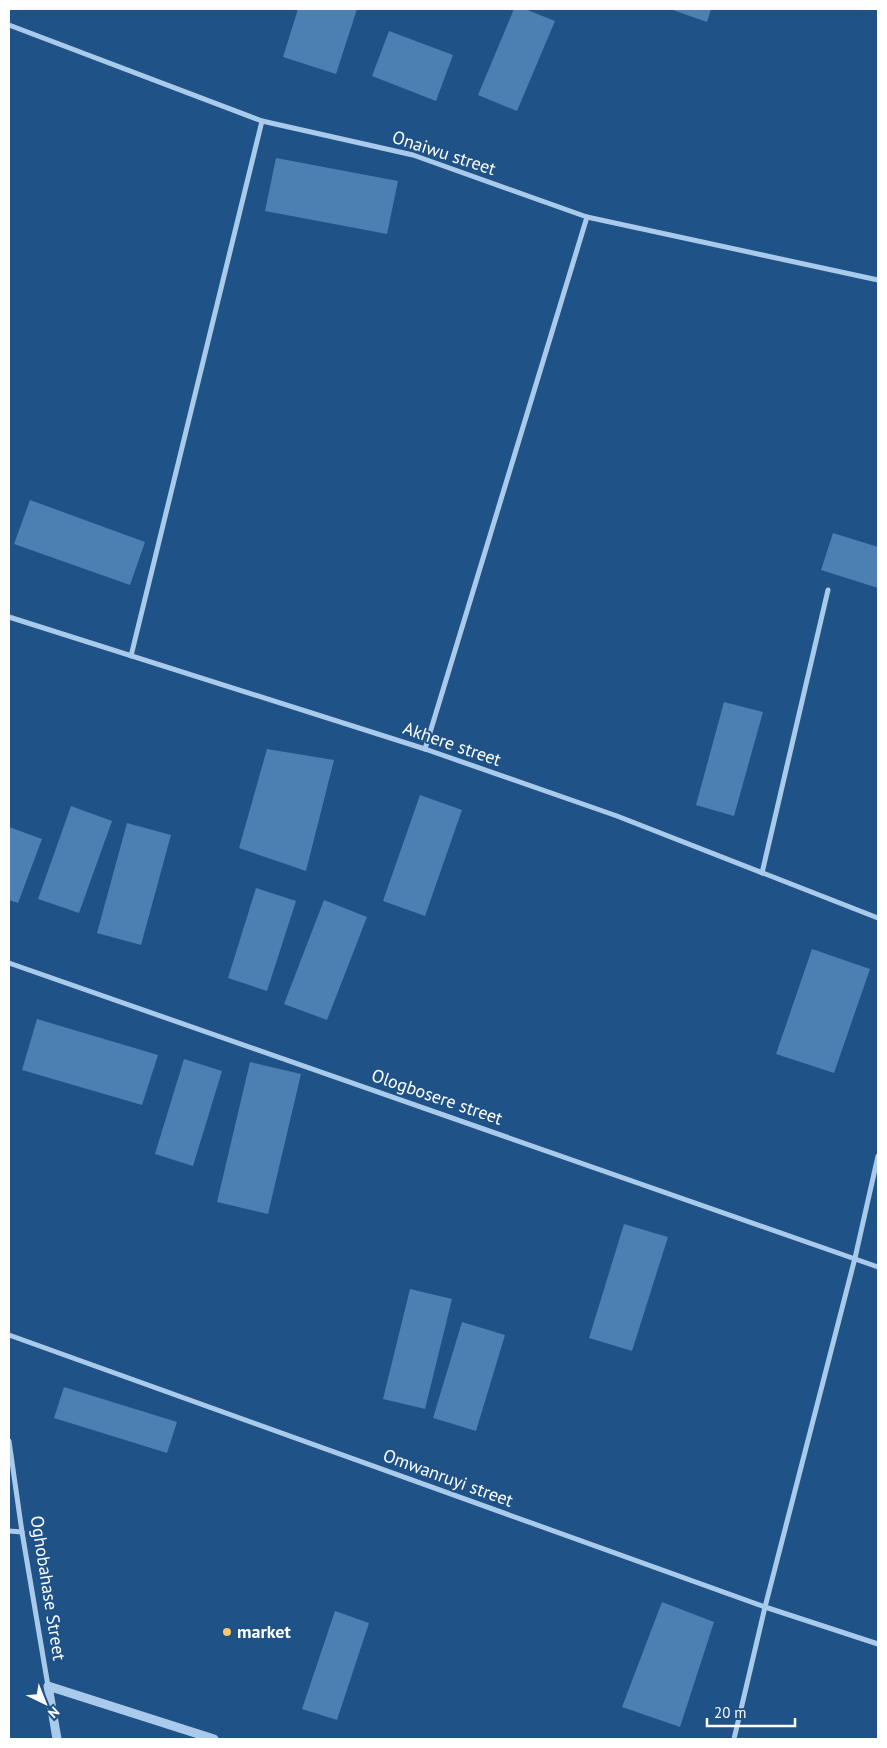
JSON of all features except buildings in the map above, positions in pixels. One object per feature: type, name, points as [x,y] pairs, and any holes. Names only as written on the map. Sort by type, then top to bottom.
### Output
[{"type":"street","name":"Onaiwu street","points":[[9,25],[262,121],[413,155],[587,217],[878,280]]},
{"type":"street","points":[[131,656],[262,121]]},
{"type":"street","points":[[425,749],[587,217]]},
{"type":"street","points":[[762,873],[828,590]]},
{"type":"street","name":"Akhere street","points":[[9,617],[425,749],[617,816],[878,918]]},
{"type":"street","name":"Ologbosere street","points":[[9,962],[878,1267]]},
{"type":"street","points":[[734,1739],[765,1607],[856,1258],[878,1156]]},
{"type":"street","name":"Omwanruyi street","points":[[9,1335],[765,1607],[878,1644]]},
{"type":"street","name":"Oghobahase Street","points":[[9,1441],[22,1532],[57,1739]]},
{"type":"street","points":[[9,1531],[22,1532]]},
{"type":"street","points":[[48,1686],[214,1739]]},
{"type":"place","name":"market","points":[[227,1632]]}]
